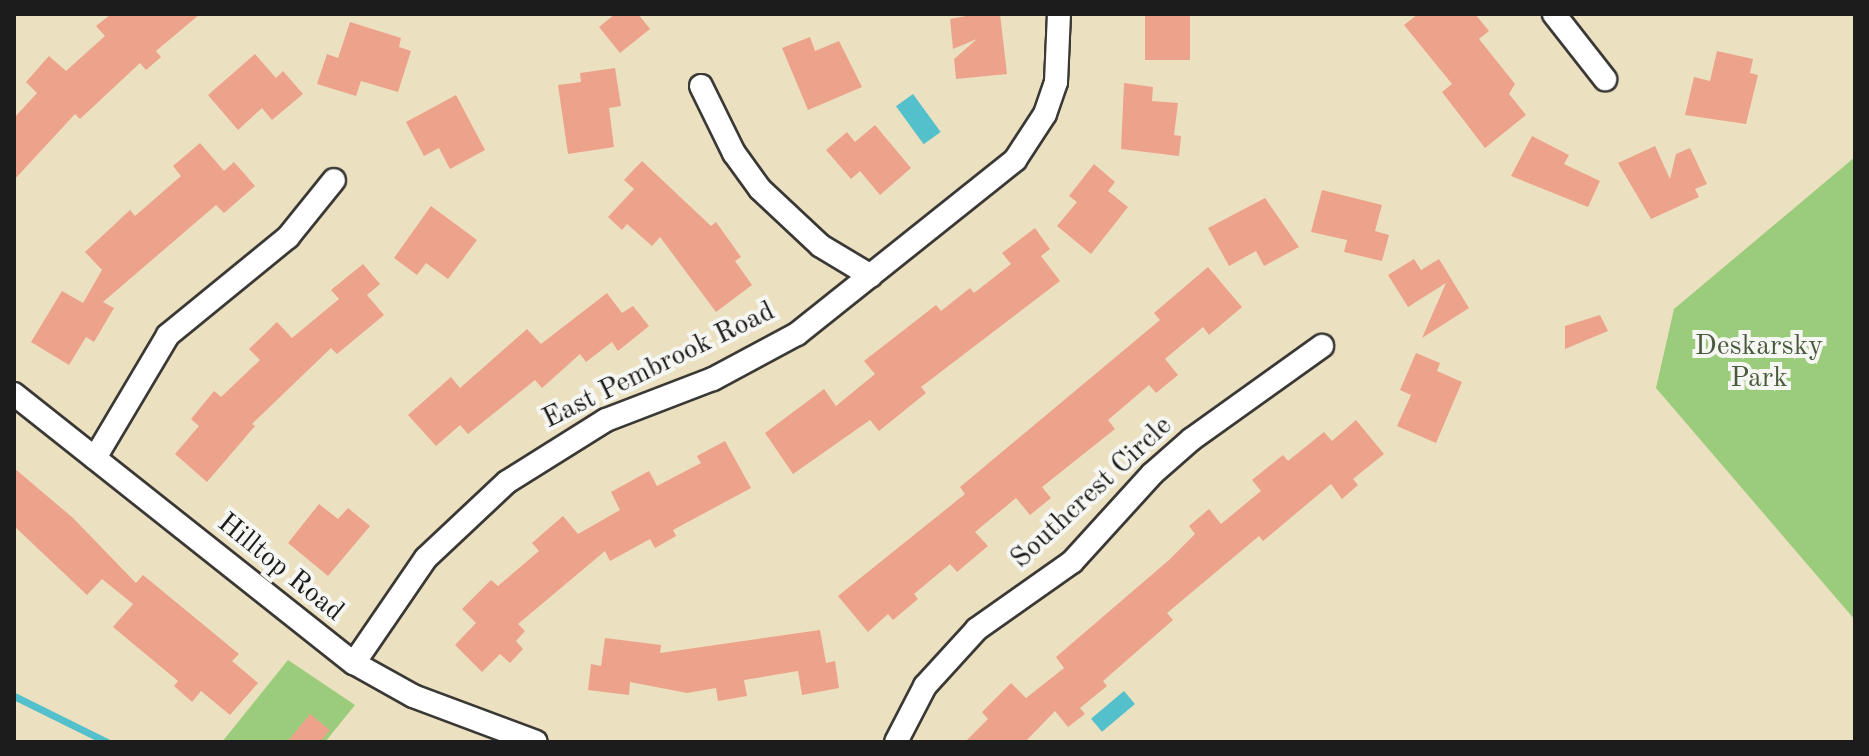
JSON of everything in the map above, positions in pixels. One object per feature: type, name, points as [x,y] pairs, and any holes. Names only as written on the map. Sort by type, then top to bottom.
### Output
[{"type":"street","name":"East Pembrook Road","points":[[354,663],[426,558],[507,482],[606,420],[754,360],[871,276],[1015,160],[1045,114],[1060,66],[1059,14]]},
{"type":"street","points":[[1554,14],[1605,79]]},
{"type":"street","points":[[701,86],[734,153],[760,189],[821,246],[871,276]]},
{"type":"street","points":[[95,458],[168,335],[288,237],[334,180]]},
{"type":"street","name":"Southcrest Circle","points":[[896,742],[925,686],[977,629],[1072,562],[1152,474],[1192,439],[1322,346]]},
{"type":"street","name":"Hilltop Road","points":[[14,394],[354,663],[438,707],[536,742]]},
{"type":"green space","name":"Deskarsky Park","points":[[1855,157],[1855,620],[1656,388],[1674,309]]},
{"type":"green space","points":[[288,660],[355,705],[325,742],[222,742]]},
{"type":"water","points":[[913,94],[941,132],[924,144],[896,106]]},
{"type":"water","points":[[1124,691],[1135,704],[1102,732],[1091,719]]},
{"type":"building","points":[[111,14],[200,14],[156,51],[161,57],[146,70],[140,63],[80,119],[75,114],[14,180],[14,118],[37,93],[26,82],[49,56],[66,71],[105,36],[96,26]]},
{"type":"building","points":[[615,14],[638,14],[650,29],[620,53],[599,27]]},
{"type":"building","points":[[1000,14],[1007,74],[956,79],[954,59],[977,39],[953,49],[950,19]]},
{"type":"building","points":[[1145,14],[1190,14],[1190,60],[1145,60]]},
{"type":"building","points":[[1418,14],[1475,14],[1489,31],[1479,39],[1515,84],[1509,94],[1526,115],[1485,148],[1442,92],[1452,84],[1404,25]]},
{"type":"building","points":[[350,22],[401,38],[399,47],[411,51],[398,92],[361,81],[356,96],[317,84],[327,54],[338,58]]},
{"type":"building","points":[[810,37],[815,51],[839,41],[862,87],[808,110],[782,48]]},
{"type":"building","points":[[1717,51],[1753,59],[1750,73],[1758,75],[1746,124],[1685,115],[1694,77],[1710,81]]},
{"type":"building","points":[[255,54],[276,78],[283,71],[303,94],[272,120],[262,108],[238,130],[208,95]]},
{"type":"building","points":[[615,68],[621,106],[609,108],[614,147],[568,154],[558,85],[581,82],[580,73]]},
{"type":"building","points":[[1124,83],[1153,87],[1152,101],[1178,103],[1174,135],[1181,136],[1179,156],[1121,149]]},
{"type":"building","points":[[456,95],[485,150],[450,169],[439,148],[424,156],[406,122]]},
{"type":"building","points":[[875,125],[911,168],[880,195],[860,171],[851,179],[826,150],[847,132],[855,142]]},
{"type":"building","points":[[1532,136],[1569,155],[1564,164],[1600,181],[1588,207],[1511,176]]},
{"type":"building","points":[[200,143],[224,171],[234,162],[255,186],[224,213],[216,205],[103,302],[114,308],[94,342],[86,337],[69,365],[31,342],[62,291],[83,303],[102,270],[85,252],[130,210],[135,216],[181,176],[173,166]]},
{"type":"building","points":[[1655,146],[1670,179],[1676,154],[1690,148],[1707,184],[1695,189],[1699,197],[1651,219],[1618,163]]},
{"type":"building","points":[[642,161],[711,226],[716,222],[741,257],[735,261],[752,285],[716,312],[660,237],[652,246],[627,224],[622,230],[608,217],[634,189],[624,180]]},
{"type":"building","points":[[1094,164],[1115,182],[1108,191],[1128,207],[1091,254],[1057,226],[1077,202],[1069,196]]},
{"type":"building","points":[[1322,190],[1382,205],[1375,231],[1389,235],[1382,261],[1344,252],[1347,240],[1311,232]]},
{"type":"building","points":[[1265,198],[1299,247],[1264,266],[1256,251],[1229,266],[1208,228]]},
{"type":"building","points":[[431,206],[477,240],[448,279],[426,263],[417,275],[394,258]]},
{"type":"building","points":[[1035,228],[1050,249],[1041,256],[1060,281],[921,387],[926,393],[879,431],[870,420],[793,474],[765,433],[824,389],[836,406],[875,374],[864,361],[936,305],[941,311],[970,288],[974,293],[1011,264],[1002,253]]},
{"type":"building","points":[[1414,259],[1421,270],[1439,259],[1469,308],[1422,338],[1446,283],[1408,307],[1388,275]]},
{"type":"building","points":[[363,264],[380,284],[367,295],[384,315],[337,354],[331,348],[252,424],[255,426],[207,482],[175,454],[199,426],[191,419],[214,391],[221,397],[260,360],[249,349],[277,322],[292,338],[339,299],[331,290]]},
{"type":"building","points":[[1208,267],[1242,307],[1209,335],[1203,327],[1165,359],[1178,375],[1156,393],[1149,385],[1108,420],[1115,429],[1042,487],[1051,498],[1030,515],[1016,498],[975,532],[988,546],[957,572],[950,564],[914,594],[918,599],[893,620],[888,614],[868,632],[838,596],[965,494],[960,487],[1160,320],[1154,313]]},
{"type":"building","points":[[607,293],[622,313],[633,306],[649,326],[618,351],[612,342],[586,362],[580,354],[542,388],[535,380],[468,434],[460,425],[436,446],[408,415],[451,377],[460,388],[527,329],[541,344]]},
{"type":"building","points":[[1600,315],[1608,331],[1565,349],[1565,326]]},
{"type":"building","points":[[1416,353],[1440,363],[1437,371],[1462,382],[1436,443],[1397,426],[1411,395],[1400,390]]},
{"type":"building","points":[[1356,420],[1384,454],[1353,479],[1358,485],[1342,499],[1331,484],[1263,541],[1259,536],[1167,613],[1173,620],[1103,681],[1107,686],[1080,708],[1085,714],[1068,727],[1055,711],[1025,742],[965,742],[988,719],[982,712],[1011,683],[1026,698],[1064,668],[1056,657],[1169,560],[1195,534],[1189,526],[1209,509],[1221,524],[1261,491],[1252,480],[1283,455],[1288,461],[1324,432],[1332,441]]},
{"type":"building","points":[[725,441],[751,488],[673,530],[676,536],[655,548],[650,539],[610,561],[605,551],[518,624],[525,631],[516,641],[523,649],[510,663],[500,654],[482,672],[455,645],[476,623],[462,609],[491,580],[498,586],[539,551],[532,543],[563,516],[578,534],[620,510],[611,492],[649,471],[657,486],[701,463],[697,456]]},
{"type":"building","points":[[14,468],[73,518],[136,583],[143,575],[239,654],[232,661],[258,683],[230,715],[201,691],[192,702],[174,686],[178,681],[113,627],[133,604],[102,579],[87,595],[14,526]]},
{"type":"building","points":[[319,504],[338,519],[348,508],[370,526],[328,576],[288,543]]},
{"type":"building","points":[[820,630],[826,663],[835,661],[839,688],[802,695],[798,671],[744,680],[747,696],[718,701],[716,688],[687,693],[630,682],[629,695],[588,690],[591,664],[601,666],[605,638],[661,645],[660,653]]},
{"type":"building","points":[[310,714],[330,730],[320,742],[287,742]]},
{"type":"waterway","points":[[14,696],[107,742]]}]
